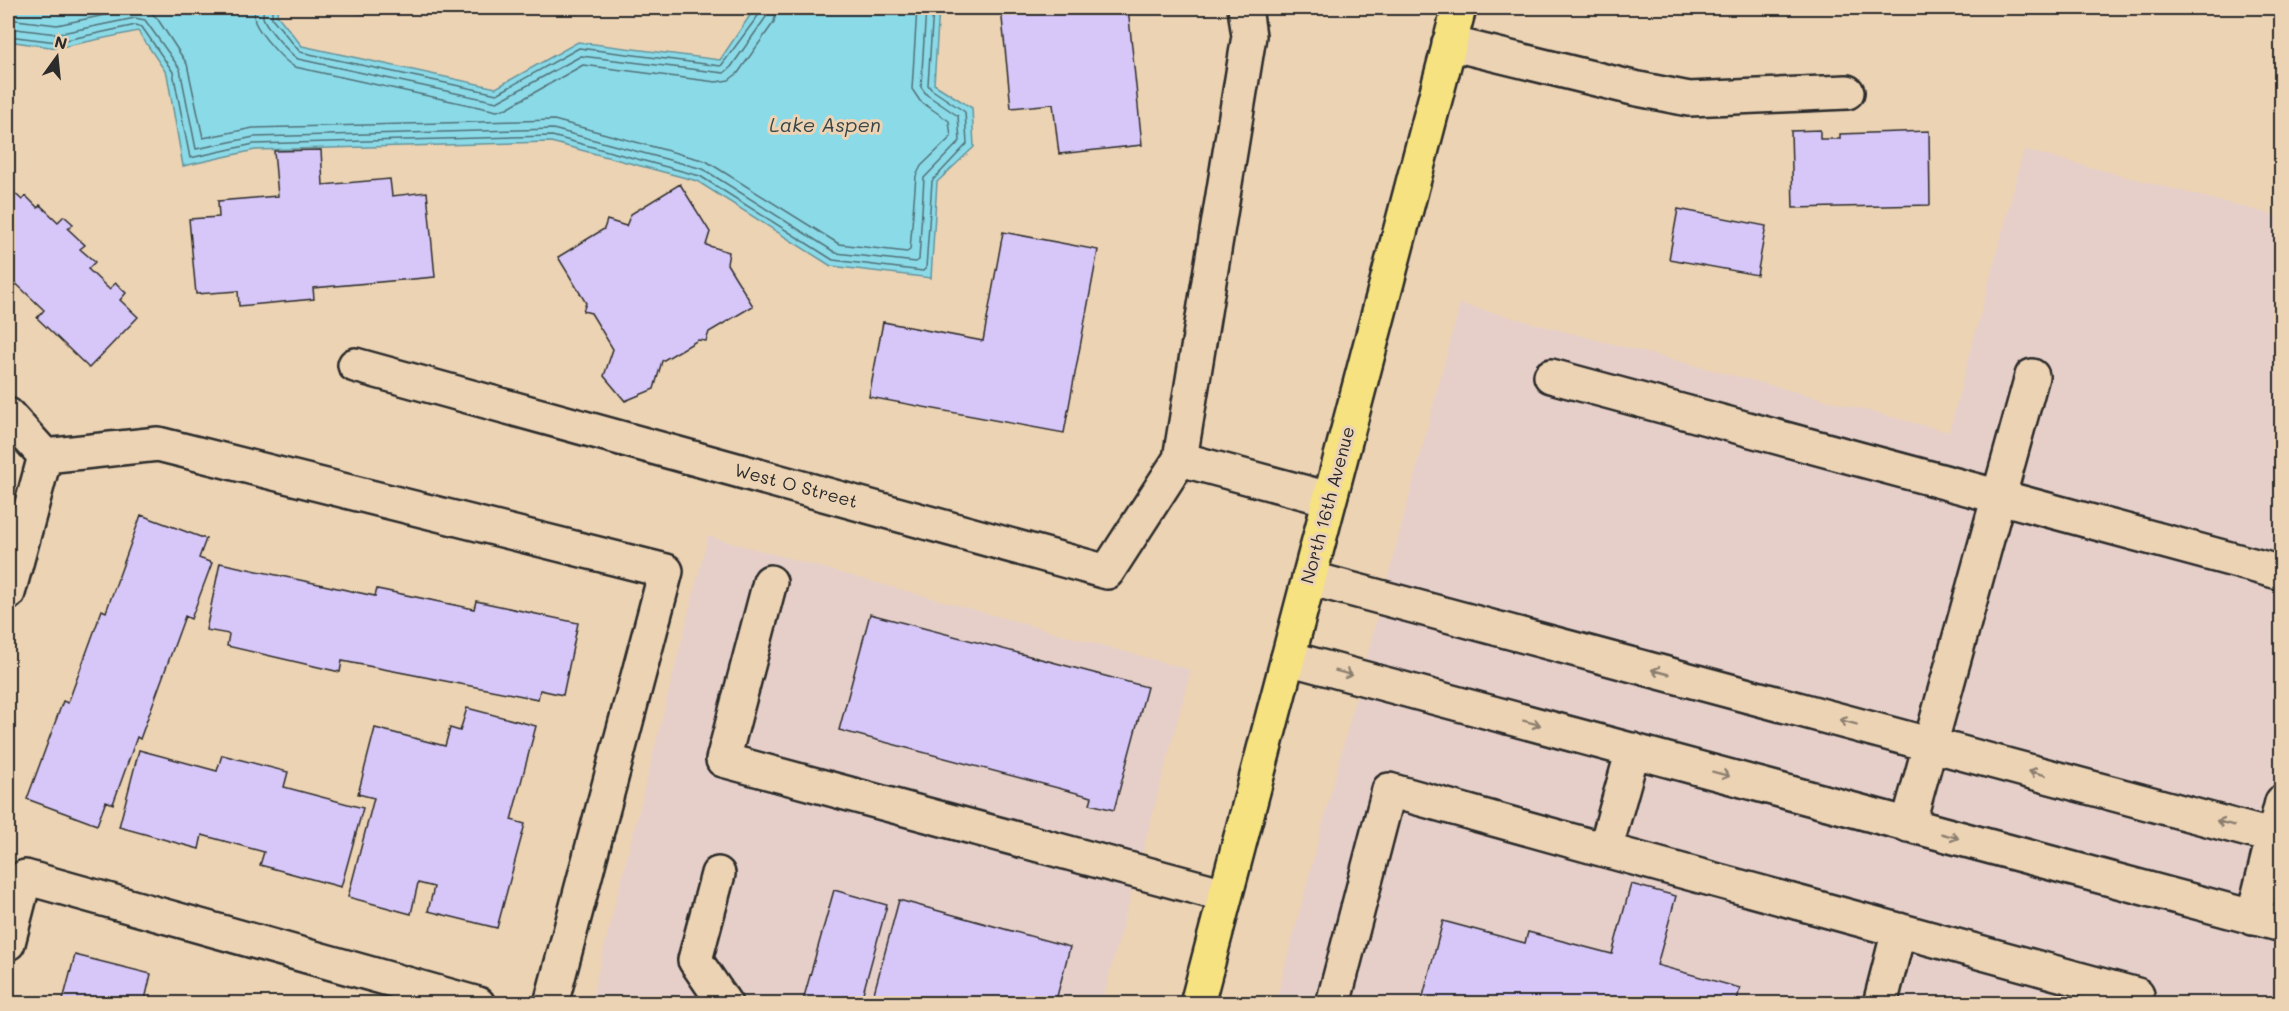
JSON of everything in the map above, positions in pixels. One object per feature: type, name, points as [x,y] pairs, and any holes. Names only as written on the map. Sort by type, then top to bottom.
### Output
[{"type":"main road","name":"North 16th Avenue","points":[[1197,1004],[1459,8]]},
{"type":"lane","points":[[1245,8],[1249,36],[1180,459],[1329,499]]},
{"type":"lane","points":[[1449,44],[1689,99],[1847,92]]},
{"type":"lane","name":"West O Street","points":[[355,365],[1107,572],[1180,459]]},
{"type":"lane","points":[[1551,376],[2282,573]]},
{"type":"lane","points":[[1908,825],[2032,376]]},
{"type":"lane","points":[[8,415],[45,456]]},
{"type":"lane","points":[[45,456],[158,444],[666,571],[551,1004]]},
{"type":"lane","points":[[8,593],[45,456]]},
{"type":"lane","points":[[1309,578],[2277,837]]},
{"type":"lane","points":[[770,582],[723,760],[1226,895]]},
{"type":"lane","points":[[1288,658],[2267,921],[2282,802]]},
{"type":"lane","points":[[1605,850],[1633,750]]},
{"type":"lane","points":[[1333,1004],[1389,790],[2137,995],[2135,1004]]},
{"type":"lane","points":[[718,874],[694,960],[725,1004]]},
{"type":"lane","points":[[8,943],[25,877],[478,1004]]},
{"type":"lane","points":[[1880,1004],[1899,930]]},
{"type":"shaded area","points":[[2024,150],[2281,217],[2281,1003],[1275,1004],[1460,304],[1949,432]]},
{"type":"shaded area","points":[[708,536],[1191,670],[1102,1003],[590,1004]]},
{"type":"water","name":"Lake Aspen","points":[[8,8],[278,8],[277,15],[302,46],[496,88],[578,42],[720,60],[753,11],[766,8],[939,8],[934,84],[972,108],[974,147],[937,182],[931,278],[831,266],[697,181],[551,142],[255,150],[183,166],[167,74],[138,31],[57,48],[8,41]]},
{"type":"building","points":[[327,8],[394,8],[393,12],[367,9],[367,14],[327,10]]},
{"type":"building","points":[[1001,8],[1128,8],[1142,145],[1059,154],[1053,104],[1011,108]]},
{"type":"building","points":[[1820,130],[1820,139],[1840,139],[1840,134],[1929,131],[1930,205],[1793,208],[1791,131]]},
{"type":"building","points":[[321,150],[323,185],[390,179],[392,196],[427,192],[435,277],[313,288],[314,299],[239,306],[238,291],[196,294],[189,219],[219,217],[218,201],[278,196],[274,151]]},
{"type":"building","points":[[680,184],[710,232],[706,245],[729,252],[727,264],[753,306],[709,332],[706,341],[698,340],[662,361],[654,389],[625,401],[604,376],[613,349],[591,313],[583,311],[586,303],[558,257],[604,229],[607,220],[626,226],[631,214]]},
{"type":"building","points":[[8,187],[22,200],[26,196],[38,208],[40,205],[58,222],[64,216],[73,224],[68,229],[85,245],[80,249],[95,262],[88,269],[109,289],[116,283],[126,293],[120,300],[138,317],[89,368],[37,318],[44,310],[8,276]]},
{"type":"building","points":[[1678,209],[1766,226],[1757,275],[1669,259]]},
{"type":"building","points":[[1003,232],[1098,250],[1064,433],[869,397],[883,322],[983,341]]},
{"type":"building","points":[[141,515],[206,539],[199,558],[212,563],[191,619],[185,616],[140,739],[137,737],[113,804],[106,801],[97,825],[27,799],[63,701],[68,703],[102,610],[106,612]]},
{"type":"building","points":[[220,563],[375,596],[377,589],[474,609],[476,601],[578,623],[563,695],[540,690],[538,699],[342,661],[340,672],[227,646],[229,634],[206,630]]},
{"type":"building","points":[[870,614],[1147,687],[1114,810],[1090,804],[1092,797],[839,730]]},
{"type":"building","points":[[467,708],[536,726],[511,820],[525,824],[497,928],[428,911],[434,887],[418,883],[411,914],[348,897],[374,798],[358,794],[375,728],[445,746],[450,728],[460,731]]},
{"type":"building","points":[[139,750],[217,771],[222,755],[288,772],[284,787],[363,808],[341,887],[260,865],[264,852],[202,835],[199,849],[119,827]]},
{"type":"building","points":[[1631,884],[1676,896],[1657,965],[1740,988],[1736,1004],[1421,1004],[1443,921],[1525,943],[1528,932],[1612,954]]},
{"type":"building","points":[[834,890],[887,905],[860,1004],[802,1004]]},
{"type":"building","points":[[899,900],[1070,947],[1055,1004],[871,1004]]},
{"type":"building","points":[[75,955],[151,974],[144,1004],[62,1004]]}]
